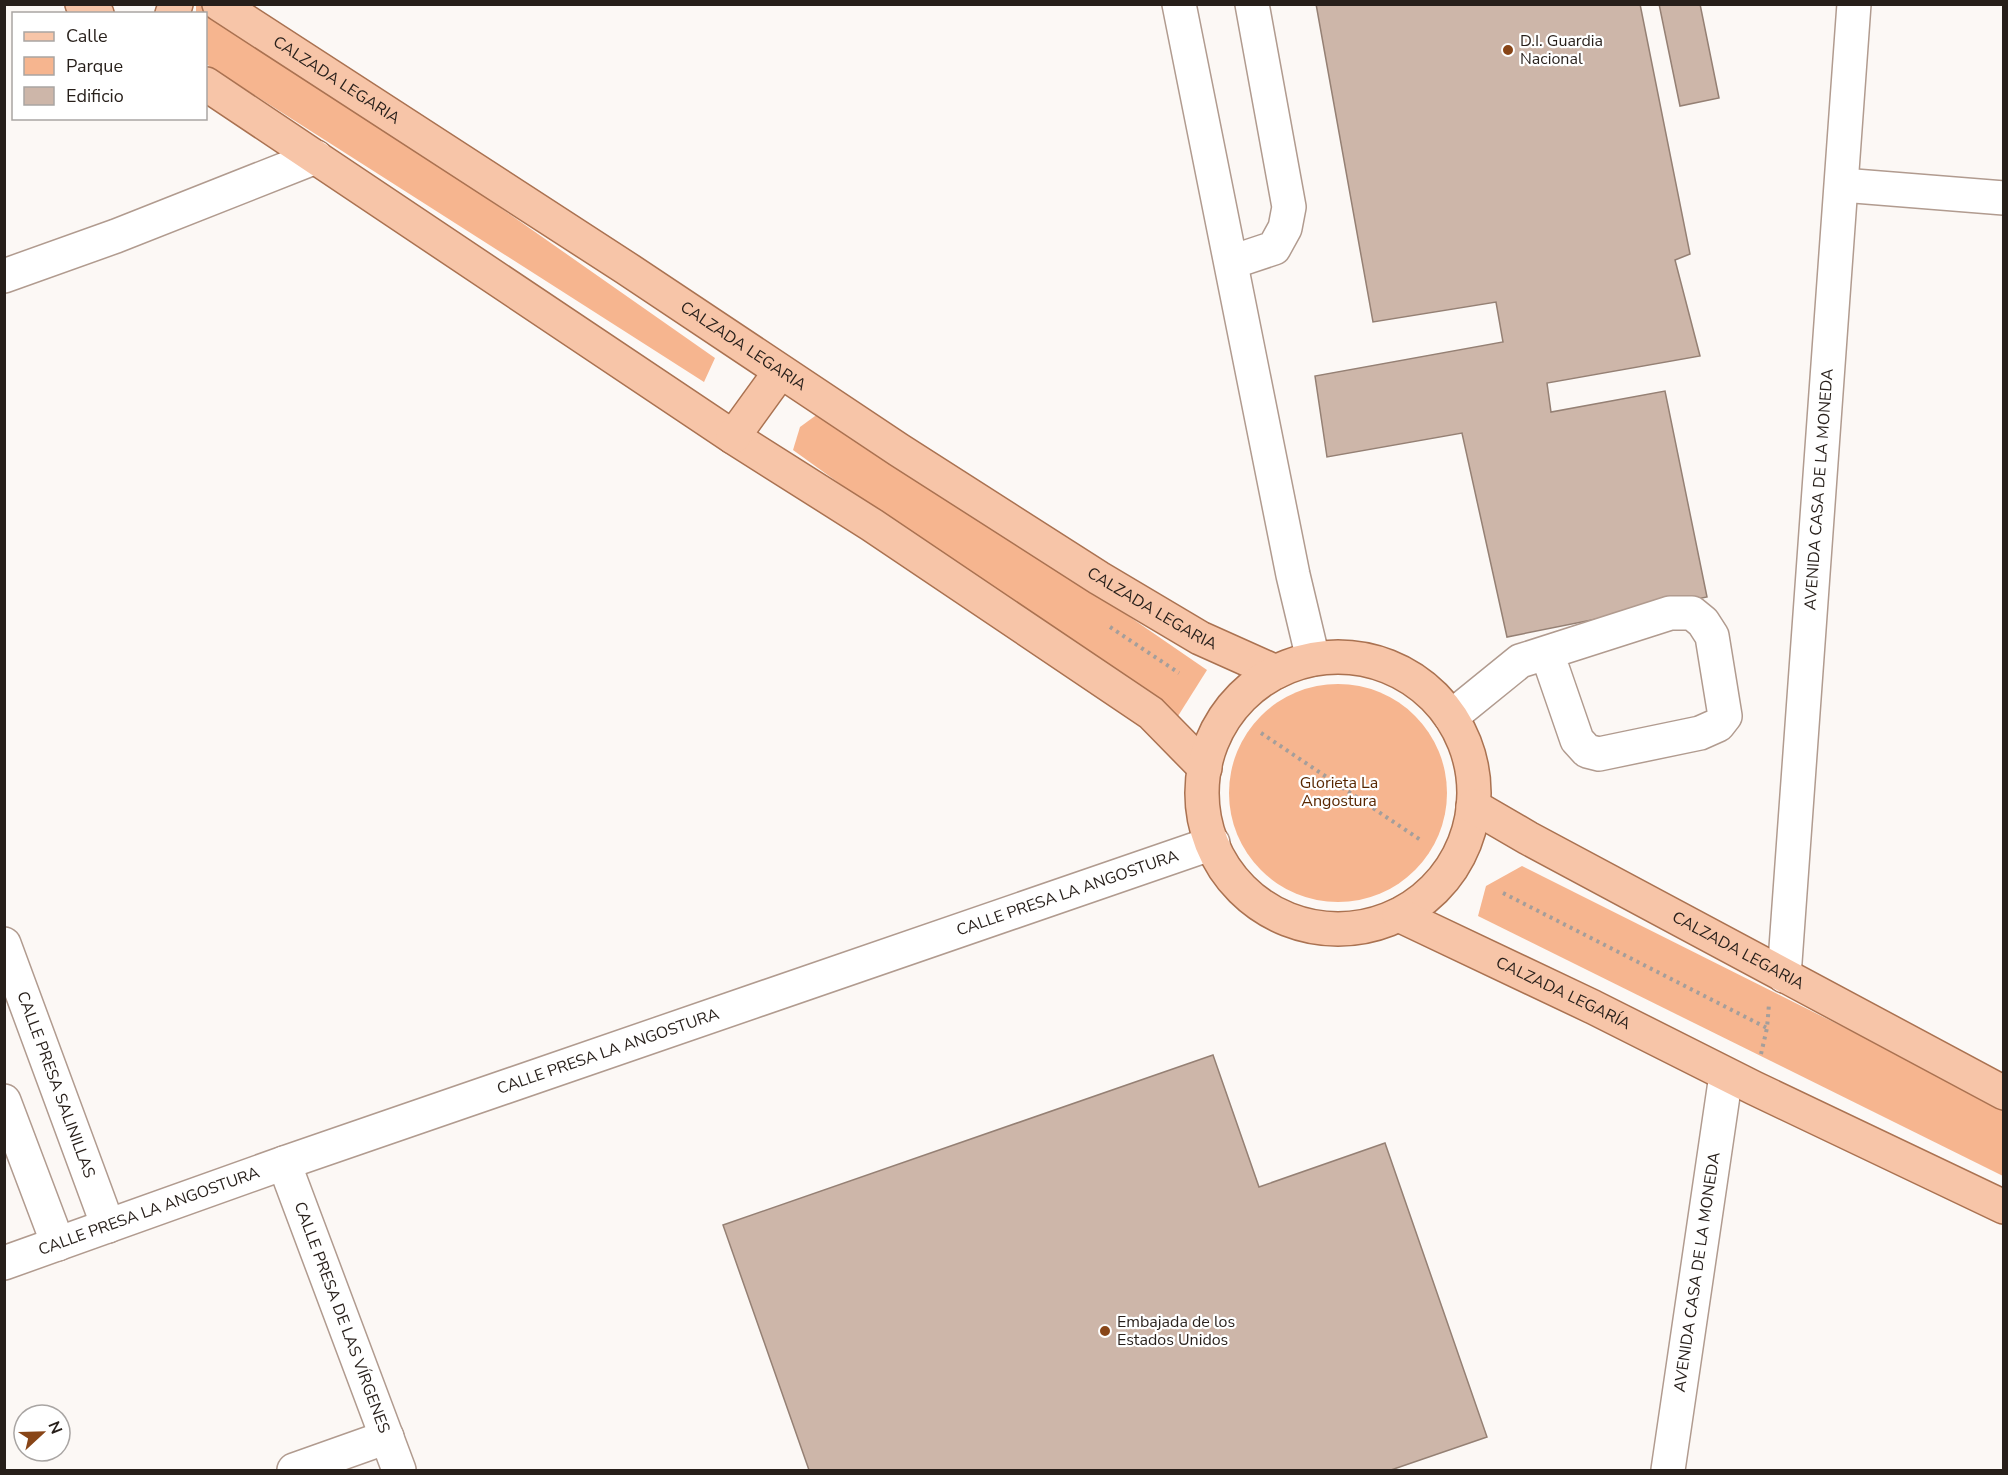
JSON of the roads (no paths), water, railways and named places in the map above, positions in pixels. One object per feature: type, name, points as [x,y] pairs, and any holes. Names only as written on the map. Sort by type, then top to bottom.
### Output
[{"type":"main road","name":"CALZADA LEGARIA","points":[[219,4],[1099,578],[1200,638],[1276,672]]},
{"type":"main road","points":[[207,85],[733,437],[872,525],[1151,713],[1205,768]]},
{"type":"main road","points":[[733,437],[780,372]]},
{"type":"main road","points":[[1353,657],[1391,667],[1425,688],[1451,717],[1461,735],[1470,760],[1474,793],[1473,806],[1469,831],[1454,865],[1430,894],[1398,915],[1375,924],[1345,928],[1314,926],[1290,920],[1268,908],[1243,889],[1224,864],[1213,843],[1206,822],[1203,801],[1205,768],[1215,736],[1230,711],[1248,690],[1276,672],[1313,658],[1353,657]]},
{"type":"main road","name":"CALZADA LEGARIA","points":[[1473,806],[1528,838],[2004,1093]]},
{"type":"main road","name":"CALZADA LEGARÍA","points":[[1398,915],[1593,1008],[1726,1075]]},
{"type":"main road","points":[[1726,1075],[2004,1207]]},
{"type":"street","points":[[1179,4],[1293,575],[1313,658]]},
{"type":"street","points":[[1232,262],[1274,248],[1285,228],[1289,207],[1252,4]]},
{"type":"street","name":"AVENIDA CASA DE LA MONEDA","points":[[1779,973],[1842,185],[1854,4]]},
{"type":"street","points":[[4,276],[116,236],[316,157]]},
{"type":"street","points":[[1842,185],[2004,198]]},
{"type":"street","points":[[1451,717],[1520,661],[1670,613],[1692,613],[1703,622],[1712,636],[1725,716],[1718,725],[1700,733],[1599,754],[1587,751],[1577,740],[1547,653]]},
{"type":"street","name":"CALLE PRESA LA ANGOSTURA","points":[[4,1263],[1213,843]]},
{"type":"street","name":"CALLE PRESA SALINILLAS","points":[[7,961],[108,1226]]},
{"type":"street","name":"AVENIDA CASA DE LA MONEDA","points":[[1668,1470],[1726,1075]]},
{"type":"street","points":[[4,1101],[58,1244]]},
{"type":"street","name":"CALLE PRESA DE LAS VÍRGENES","points":[[284,1164],[399,1470]]},
{"type":"street","points":[[294,1470],[387,1437]]},
{"type":"place","name":"D.I. Guardia Nacional","points":[[1508,50]]},
{"type":"place","name":"Embajada de los Estados Unidos","points":[[1105,1331]]},
{"type":"park label","name":"Glorieta La Angostura","points":[[1339,792]]}]
